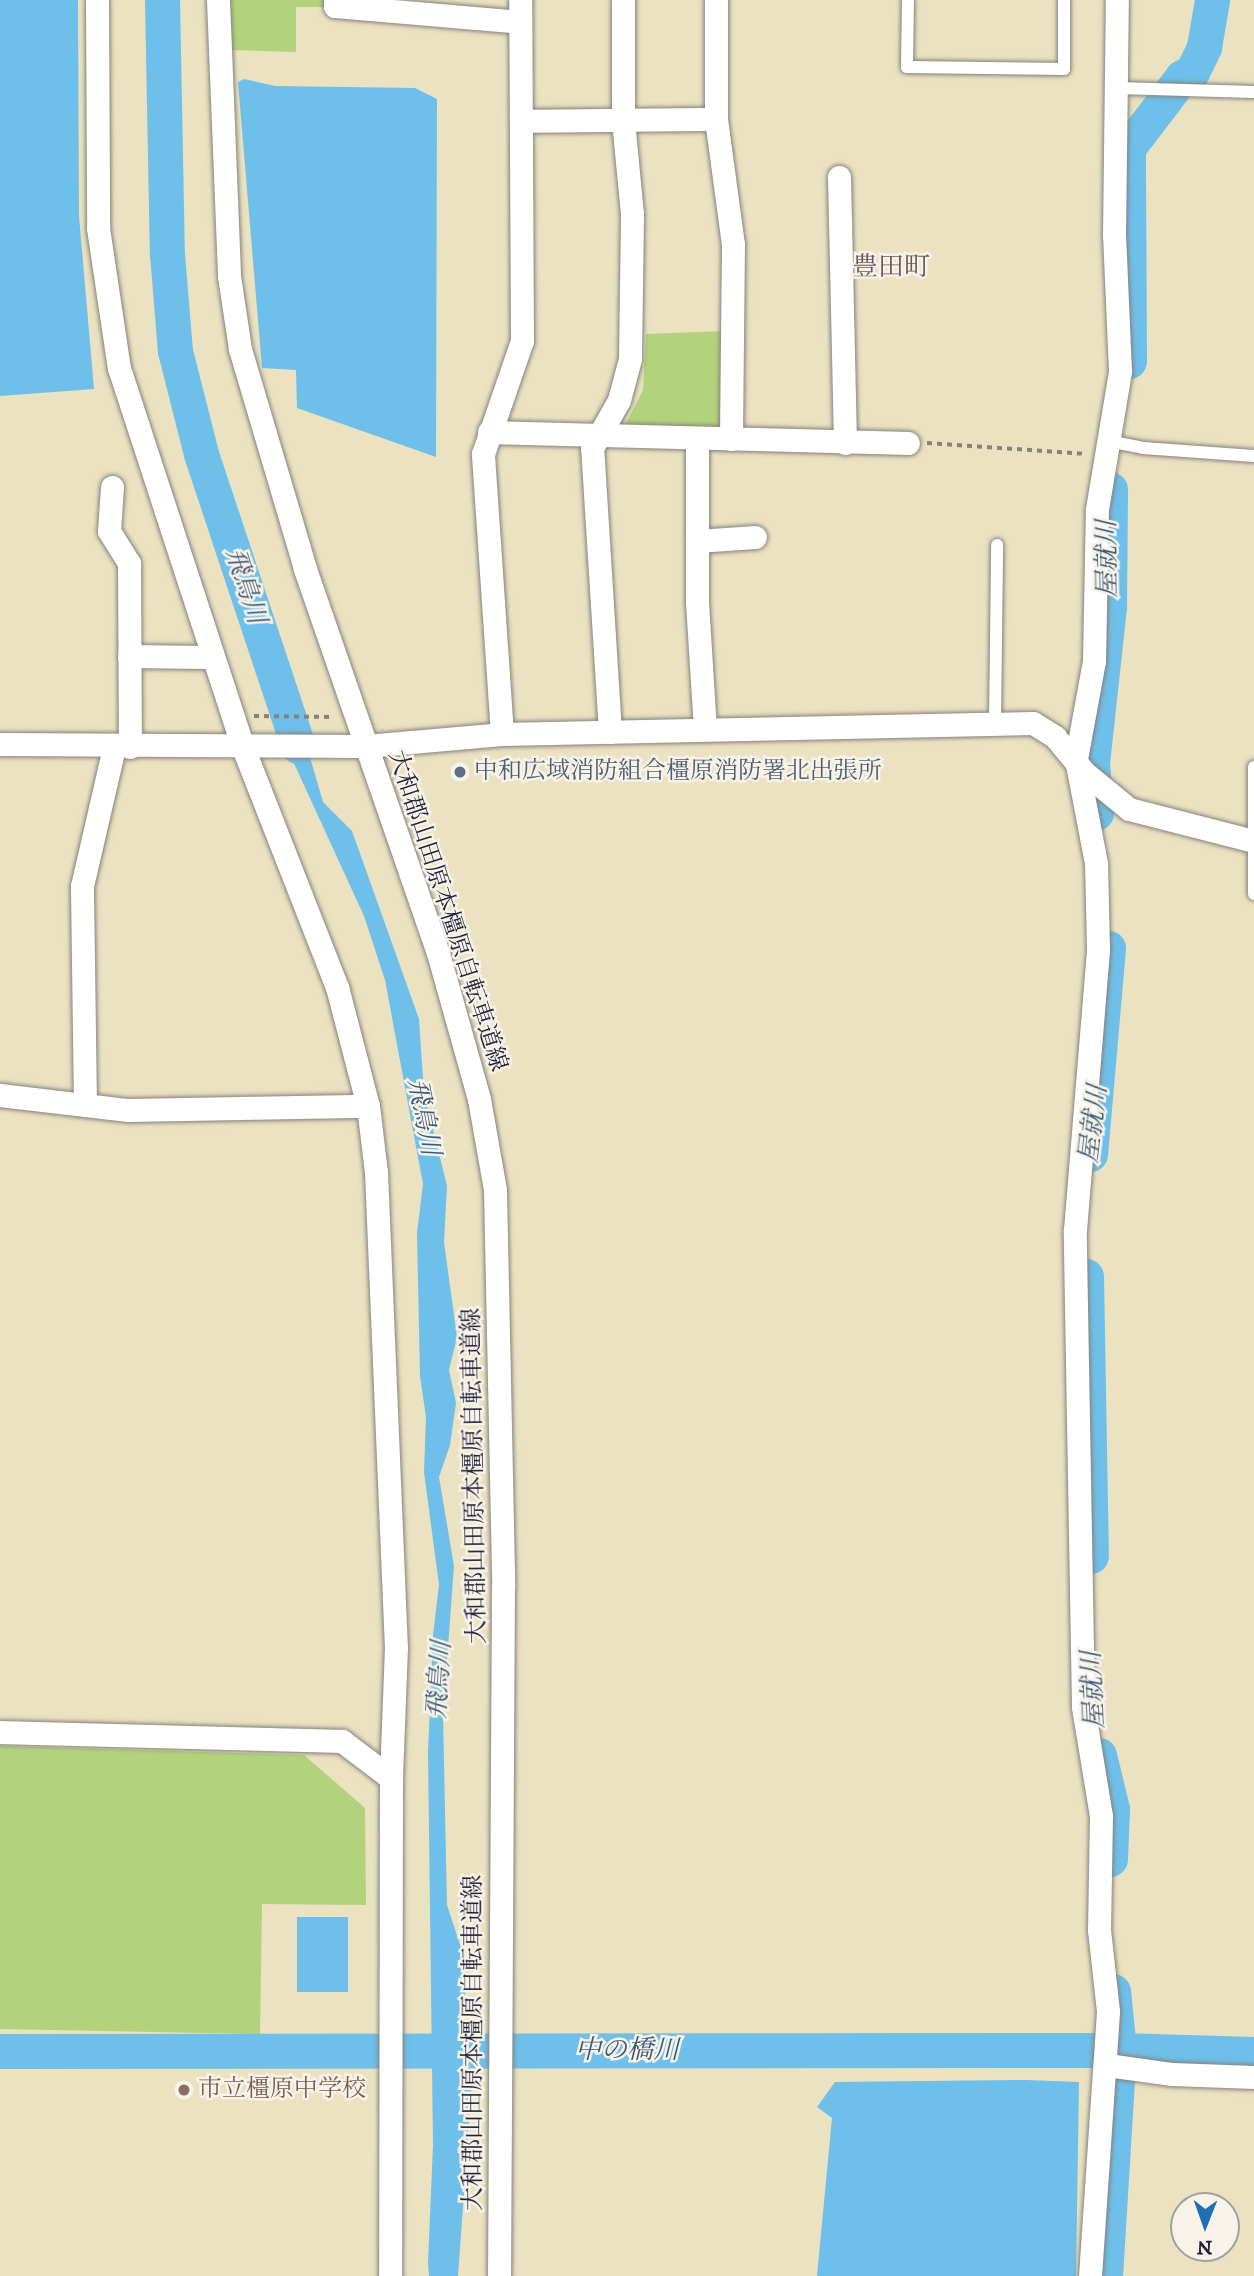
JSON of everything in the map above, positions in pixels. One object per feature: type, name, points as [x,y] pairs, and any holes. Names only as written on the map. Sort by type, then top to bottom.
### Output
[{"type":"street","points":[[97,0],[97,228],[119,368],[337,987],[368,1106],[376,1172],[396,1647],[391,1778],[390,2276]]},
{"type":"street","points":[[218,0],[229,276],[240,349],[361,746],[502,734],[995,721],[1033,723],[1055,737],[1086,772],[1139,813],[1253,841]]},
{"type":"street","points":[[335,0],[335,6],[520,11],[522,341],[508,393],[489,432],[483,454],[502,734]]},
{"type":"street","points":[[610,732],[592,448],[619,400],[630,359],[632,214],[623,120],[624,0]]},
{"type":"street","points":[[716,0],[716,119],[733,244],[731,439]]},
{"type":"street","points":[[1090,2276],[1116,2064],[1099,1930],[1101,1816],[1083,1707],[1075,1230],[1098,936],[1096,863],[1086,772],[1094,661],[1097,509],[1113,446],[1120,371],[1114,235],[1117,0]]},
{"type":"street","points":[[521,121],[716,119]]},
{"type":"street","points":[[839,177],[845,443]]},
{"type":"street","points":[[489,432],[697,440],[908,443]]},
{"type":"street","points":[[697,440],[697,541],[705,728]]},
{"type":"street","points":[[85,1105],[82,886],[122,747],[129,656],[129,563],[109,531],[112,487]]},
{"type":"street","points":[[697,541],[755,537]]},
{"type":"street","points":[[129,656],[205,657]]},
{"type":"street","name":"大和郡山田原本橿原自転車道線","points":[[0,744],[122,747],[361,746],[438,953],[479,1099],[495,1190],[503,1587],[499,2276]]},
{"type":"street","points":[[0,1094],[128,1110],[368,1106]]},
{"type":"street","points":[[0,1732],[342,1741],[391,1778]]},
{"type":"street","points":[[1116,2064],[1172,2074],[1254,2077]]},
{"type":"lane","points":[[908,0],[908,67],[1064,69],[1064,0]]},
{"type":"lane","points":[[1117,88],[1254,92]]},
{"type":"lane","points":[[1113,446],[1254,456]]},
{"type":"lane","points":[[995,721],[997,545]]},
{"type":"lane","points":[[1254,767],[1254,894]]},
{"type":"path","points":[[908,443],[1113,446]]},
{"type":"path","points":[[247,716],[347,717]]},
{"type":"green space","points":[[230,0],[327,0],[327,7],[296,7],[296,52],[230,50]]},
{"type":"green space","points":[[723,331],[725,434],[622,431],[643,390],[646,334]]},
{"type":"green space","points":[[0,1746],[304,1755],[365,1808],[366,1905],[262,1904],[260,2034],[0,2029]]},
{"type":"water","points":[[0,0],[78,0],[79,216],[94,389],[0,396]]},
{"type":"water","points":[[244,79],[275,86],[415,88],[437,99],[436,457],[297,408],[296,370],[262,368],[238,82]]},
{"type":"water","points":[[290,689],[323,802],[352,831],[419,1019],[424,1093],[447,1186],[444,1242],[457,1337],[449,1370],[456,1403],[450,1445],[439,1477],[454,1566],[443,1715],[447,1905],[467,1966],[464,2020],[472,2081],[458,2276],[429,2276],[428,2263],[433,2145],[428,1752],[433,1635],[439,1585],[424,1472],[426,1417],[420,1376],[417,1233],[423,1184],[385,980],[364,916],[292,759],[277,711]]},
{"type":"water","points":[[297,1917],[348,1917],[348,1992],[297,1992]]},
{"type":"water","points":[[835,2082],[1079,2082],[1076,2276],[817,2276],[832,2118],[817,2107]]},
{"type":"waterway","name":"飛鳥川","points":[[162,0],[167,254],[175,351],[201,454],[298,746]]},
{"type":"waterway","name":"屋就川","points":[[1129,361],[1128,148],[1182,77],[1192,72],[1204,47],[1212,0]]},
{"type":"waterway","name":"屋就川","points":[[1096,813],[1092,763],[1109,607],[1110,489]]},
{"type":"waterway","name":"屋就川","points":[[1090,1154],[1108,948]]},
{"type":"waterway","name":"屋就川","points":[[1086,1276],[1091,1556]]},
{"type":"waterway","name":"屋就川","points":[[1099,1755],[1112,1809],[1110,1859]]},
{"type":"waterway","name":"屋就川","points":[[1105,2276],[1119,2050],[1113,1991]]},
{"type":"waterway","name":"中の橋川","points":[[0,2051],[1119,2050],[1254,2054]]},
{"type":"place","name":"中和広域消防組合橿原消防署北出張所","points":[[460,772]]},
{"type":"place","name":"市立橿原中学校","points":[[184,2090]]},
{"type":"district","name":"豊田町","points":[[891,268]]}]
